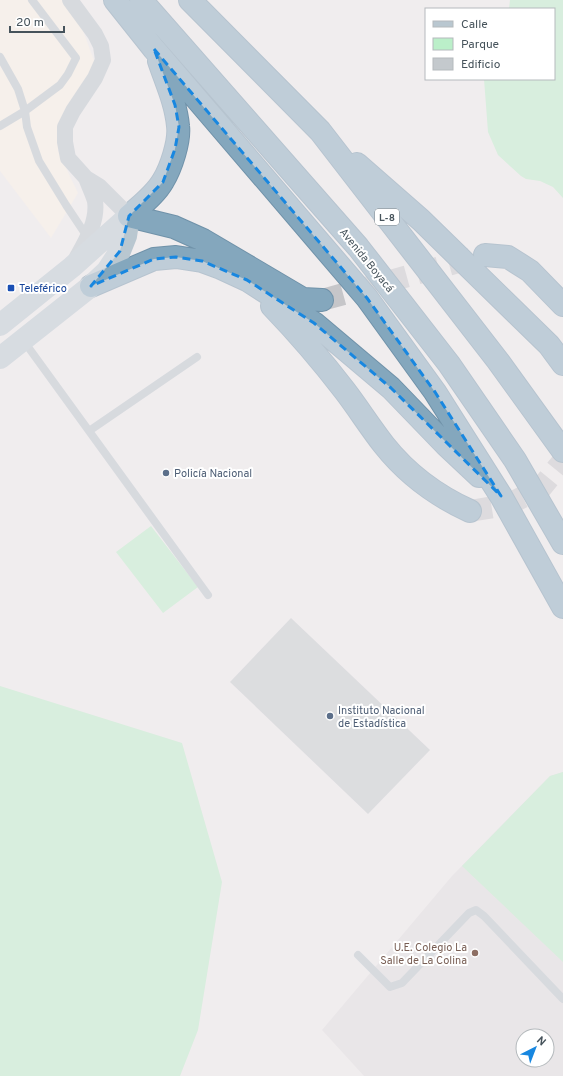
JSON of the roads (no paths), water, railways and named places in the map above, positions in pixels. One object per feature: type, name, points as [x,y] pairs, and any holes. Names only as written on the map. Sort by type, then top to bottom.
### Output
[{"type":"highway","points":[[115,0],[154,49],[367,298],[435,392],[501,496],[563,607]]},
{"type":"highway","name":"Avenida Boyacá","points":[[141,0],[358,247],[444,358],[515,460],[563,543]]},
{"type":"highway","name":"L-8","points":[[190,0],[320,132],[498,361],[563,452]]},
{"type":"highway","points":[[129,216],[163,182],[171,165],[179,127],[175,104],[154,49]]},
{"type":"highway","points":[[320,132],[422,220],[549,345],[563,364]]},
{"type":"highway","points":[[129,216],[174,227],[203,240],[304,299],[322,300]]},
{"type":"highway","points":[[485,255],[508,257],[530,271],[563,305]]},
{"type":"highway","points":[[91,286],[154,259],[176,257],[202,261],[247,280],[314,323],[391,388],[446,445],[501,496]]},
{"type":"highway","points":[[247,280],[302,336],[345,390],[385,445],[405,467],[436,493],[470,511]]},
{"type":"street","points":[[70,0],[95,34],[100,46],[103,60],[95,78],[73,111],[65,127],[65,142],[68,158],[86,178],[100,186],[129,216]]},
{"type":"street","points":[[72,267],[88,238],[94,218],[95,202],[86,178]]},
{"type":"street","points":[[0,325],[72,267],[129,216]]},
{"type":"street","points":[[0,358],[91,286],[107,271],[120,251],[126,236],[129,216]]},
{"type":"lane","points":[[0,126],[25,111],[60,85],[68,74],[76,58],[32,0]]},
{"type":"lane","points":[[0,57],[18,89],[25,111],[27,127],[40,161],[66,205],[88,238]]},
{"type":"lane","points":[[22,340],[208,595]]},
{"type":"lane","points":[[89,431],[197,357]]},
{"type":"lane","points":[[358,954],[385,984],[390,987],[402,983],[469,913],[476,910],[484,916],[563,999]]},
{"type":"tunnel","points":[[322,300],[480,256]]},
{"type":"tunnel","points":[[470,511],[507,505],[541,488],[563,461]]},
{"type":"place","name":"Teleférico","points":[[11,288]]},
{"type":"place","name":"Policía Nacional","points":[[166,473]]},
{"type":"place","name":"Instituto Nacional de Estadística","points":[[330,716]]},
{"type":"place","name":"U.E. Colegio La Salle de La Colina","points":[[475,953]]}]
